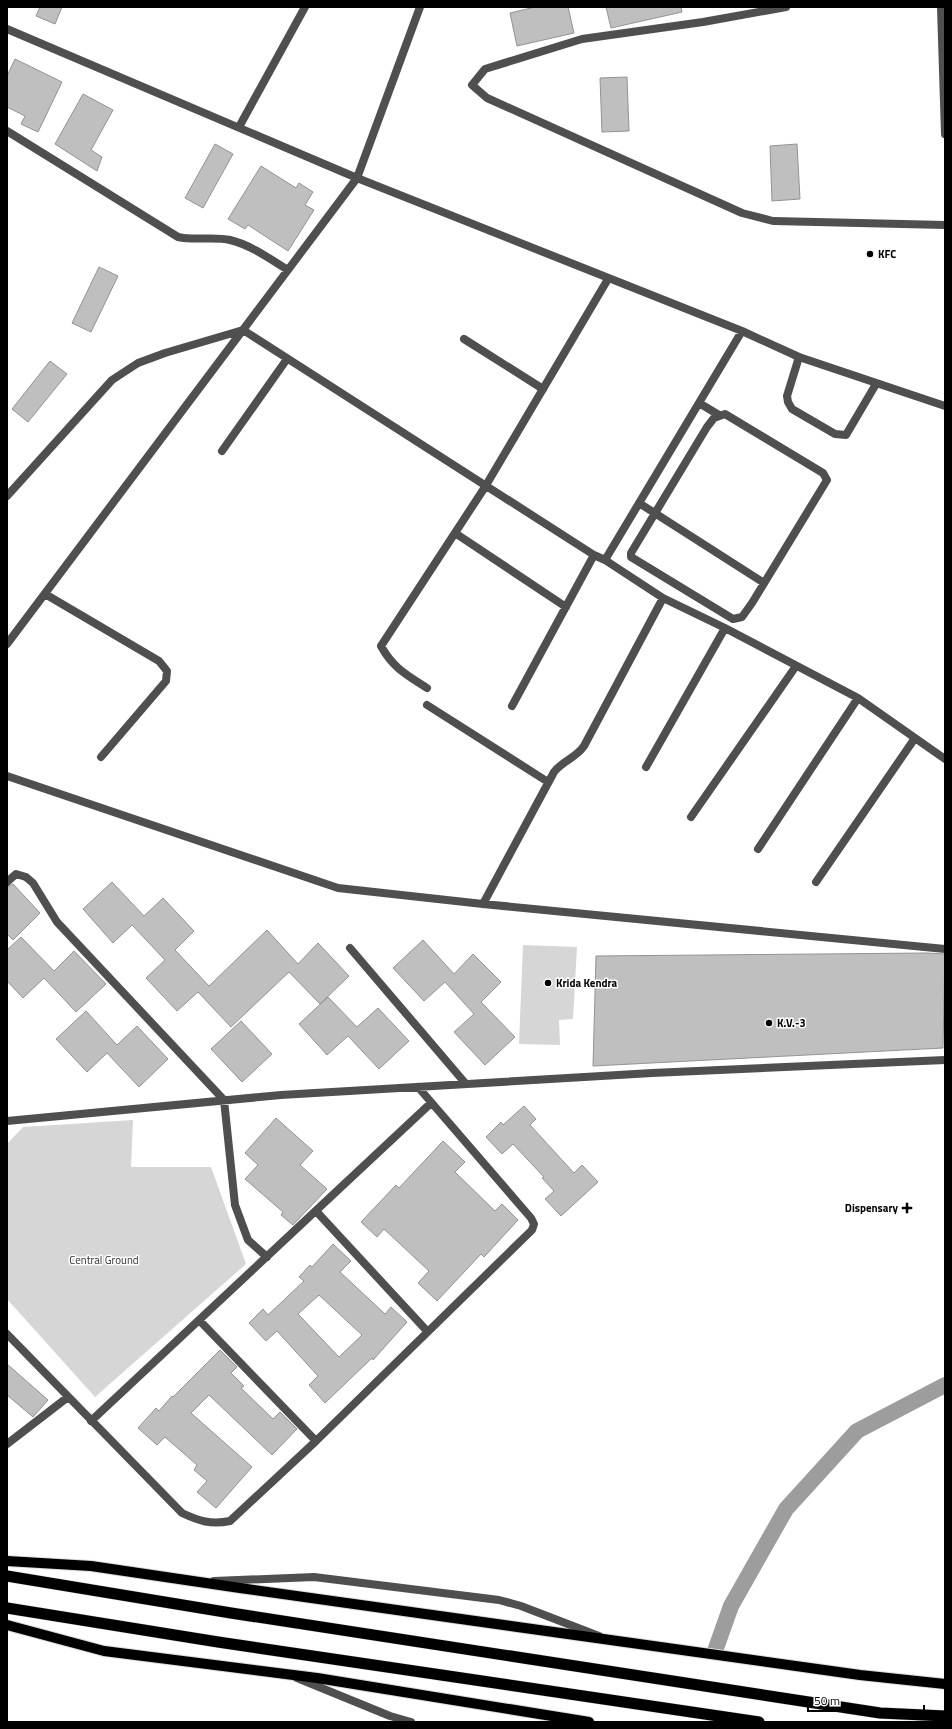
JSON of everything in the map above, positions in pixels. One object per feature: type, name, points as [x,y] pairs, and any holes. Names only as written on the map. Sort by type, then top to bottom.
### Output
[{"type":"highway","points":[[7,1576],[231,1613],[880,1713],[945,1716]]},
{"type":"highway","points":[[7,1608],[218,1642],[760,1722]]},
{"type":"main road","points":[[7,1560],[91,1566],[860,1675],[943,1683]]},
{"type":"main road","points":[[7,1625],[104,1651],[286,1674],[589,1722]]},
{"type":"street","points":[[239,127],[305,7]]},
{"type":"street","points":[[7,644],[357,178],[420,7]]},
{"type":"street","points":[[786,7],[703,22],[582,39],[485,69],[472,85],[487,98],[742,213],[773,221],[945,225]]},
{"type":"street","points":[[941,7],[945,134]]},
{"type":"street","points":[[7,29],[357,178],[742,331],[800,357],[876,384],[945,406]]},
{"type":"street","points":[[7,131],[178,237],[191,240],[230,240],[247,246],[288,270]]},
{"type":"street","points":[[427,688],[396,667],[388,659],[382,646],[485,487],[608,279]]},
{"type":"street","points":[[7,496],[112,380],[138,363],[165,353],[243,330],[485,487],[594,555],[605,560],[663,598],[725,628],[858,698],[945,759]]},
{"type":"street","points":[[605,560],[742,331]]},
{"type":"street","points":[[464,339],[543,389]]},
{"type":"street","points":[[800,357],[787,396],[788,402],[792,409],[835,434],[846,435],[876,384]]},
{"type":"street","points":[[222,451],[287,359]]},
{"type":"street","points":[[699,403],[719,415]]},
{"type":"street","points":[[725,414],[731,417],[824,473],[827,480],[742,617],[733,619],[633,560],[631,553],[654,513],[707,427],[714,418],[719,415],[725,414]]},
{"type":"street","points":[[639,503],[764,583]]},
{"type":"street","points":[[455,533],[566,607]]},
{"type":"street","points":[[512,706],[594,555]]},
{"type":"street","points":[[45,594],[159,661],[167,671],[166,681],[101,757]]},
{"type":"street","points":[[483,904],[559,764],[570,760],[579,753],[584,746],[663,598]]},
{"type":"street","points":[[646,767],[725,628]]},
{"type":"street","points":[[691,817],[796,666]]},
{"type":"street","points":[[758,849],[858,698]]},
{"type":"street","points":[[427,706],[548,782]]},
{"type":"street","points":[[816,882],[915,738]]},
{"type":"street","points":[[7,776],[338,888],[483,904],[945,949]]},
{"type":"street","points":[[7,882],[16,874],[26,877],[33,883],[57,922],[224,1100],[234,1205],[248,1240],[266,1257]]},
{"type":"street","points":[[350,948],[466,1084]]},
{"type":"street","points":[[7,1121],[281,1095],[660,1073],[945,1060]]},
{"type":"street","points":[[7,1334],[182,1513],[195,1519],[217,1524],[230,1521],[316,1440],[532,1230],[534,1224],[531,1218],[418,1087]]},
{"type":"street","points":[[91,1421],[431,1103]]},
{"type":"street","points":[[316,1211],[427,1331]]},
{"type":"street","points":[[199,1320],[316,1440]]},
{"type":"street","points":[[7,1444],[68,1397]]},
{"type":"street","points":[[198,1582],[314,1577],[504,1601],[521,1606],[609,1640]]},
{"type":"street","points":[[286,1674],[390,1716],[411,1722]]},
{"type":"green space","name":"Krida Kendra","points":[[523,945],[577,947],[573,1019],[559,1020],[560,1045],[519,1044]]},
{"type":"green space","name":"Central Ground","points":[[133,1120],[131,1167],[211,1167],[246,1264],[95,1397],[7,1299],[7,1144],[23,1127]]},
{"type":"building","points":[[40,7],[62,7],[55,24],[36,16]]},
{"type":"building","points":[[535,7],[568,7],[574,33],[517,46],[510,13]]},
{"type":"building","points":[[606,7],[681,7],[682,12],[611,28]]},
{"type":"building","points":[[15,59],[62,82],[38,132],[21,124],[25,116],[7,107],[7,76]]},
{"type":"building","points":[[627,77],[629,131],[602,132],[600,78]]},
{"type":"building","points":[[83,94],[113,110],[91,150],[102,157],[97,171],[55,144]]},
{"type":"building","points":[[215,144],[233,154],[203,208],[185,198]]},
{"type":"building","points":[[797,144],[800,199],[772,201],[770,146]]},
{"type":"building","points":[[261,166],[296,188],[299,183],[313,192],[305,205],[314,210],[288,251],[248,225],[245,229],[228,219]]},
{"type":"building","points":[[99,267],[118,276],[91,332],[72,323]]},
{"type":"building","points":[[50,361],[67,374],[28,422],[12,409]]},
{"type":"building","points":[[112,882],[144,916],[163,898],[194,931],[175,950],[209,986],[267,930],[298,964],[318,943],[349,976],[320,1004],[289,972],[231,1027],[198,992],[177,1011],[146,978],[165,960],[132,925],[113,943],[83,909]]},
{"type":"building","points":[[13,884],[40,913],[13,940],[7,934],[7,887]]},
{"type":"building","points":[[21,937],[54,971],[74,951],[106,984],[76,1012],[44,978],[23,998],[7,981],[7,950]]},
{"type":"building","points":[[423,940],[454,974],[473,954],[501,982],[481,1002],[515,1037],[485,1065],[454,1032],[474,1014],[445,982],[424,1001],[393,968]]},
{"type":"building","name":"K.V.-3","points":[[945,954],[943,1048],[593,1066],[596,956]]},
{"type":"building","points":[[328,997],[357,1027],[378,1008],[409,1041],[379,1069],[348,1036],[327,1055],[299,1024]]},
{"type":"building","points":[[86,1011],[117,1045],[137,1026],[168,1059],[139,1087],[107,1053],[87,1072],[56,1039]]},
{"type":"building","points":[[241,1021],[272,1054],[242,1082],[211,1049]]},
{"type":"building","points":[[524,1106],[536,1119],[530,1125],[574,1173],[582,1165],[598,1182],[561,1216],[545,1199],[554,1191],[542,1178],[544,1177],[513,1144],[502,1154],[486,1137],[501,1122],[503,1125]]},
{"type":"building","points":[[276,1118],[313,1151],[300,1165],[327,1189],[293,1225],[281,1215],[283,1212],[245,1179],[258,1165],[245,1153]]},
{"type":"building","points":[[443,1141],[465,1162],[455,1172],[495,1211],[502,1204],[518,1220],[484,1257],[481,1254],[437,1301],[418,1283],[429,1271],[384,1229],[377,1237],[361,1222],[396,1185],[399,1188]]},
{"type":"building","points":[[333,1244],[351,1261],[340,1272],[385,1314],[391,1307],[407,1322],[373,1360],[372,1358],[325,1403],[309,1385],[318,1376],[277,1331],[266,1341],[249,1323],[263,1309],[268,1315],[304,1281],[299,1277],[310,1265],[312,1267]],"holes":[[[319,1295],[362,1335],[339,1357],[298,1314]]]},
{"type":"building","points":[[220,1350],[237,1367],[231,1373],[244,1386],[241,1388],[273,1419],[280,1412],[297,1429],[272,1455],[209,1395],[191,1413],[252,1467],[216,1508],[197,1492],[207,1481],[194,1470],[197,1465],[165,1437],[157,1445],[138,1428],[156,1408],[159,1411],[172,1396],[173,1397]]},
{"type":"building","points":[[7,1364],[48,1400],[33,1417],[7,1395]]},
{"type":"waterway","points":[[715,1651],[731,1606],[786,1509],[857,1431],[945,1385]]},
{"type":"place","name":"KFC","points":[[870,254]]},
{"type":"place","name":"Krida Kendra","points":[[548,983]]},
{"type":"place","name":"K.V.-3","points":[[769,1023]]},
{"type":"place","name":"Dispensary","points":[[907,1208]]}]
